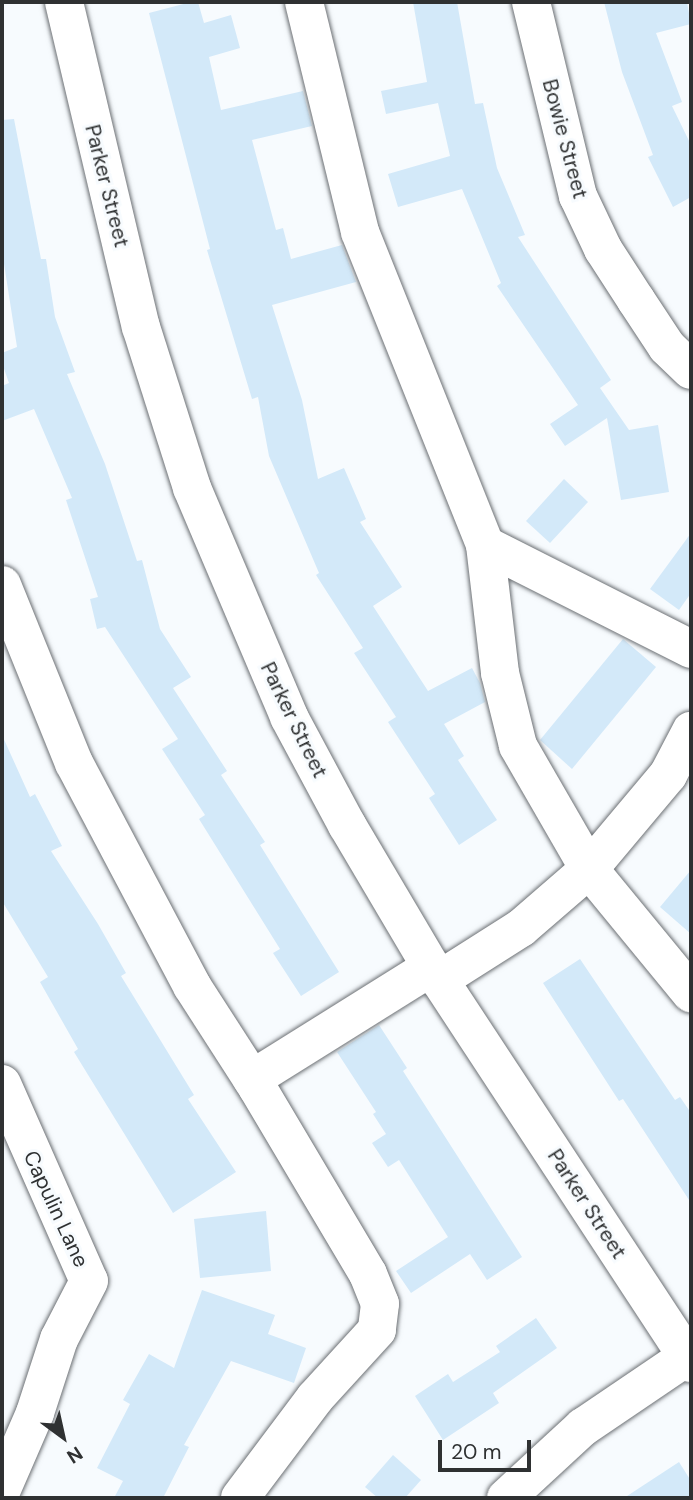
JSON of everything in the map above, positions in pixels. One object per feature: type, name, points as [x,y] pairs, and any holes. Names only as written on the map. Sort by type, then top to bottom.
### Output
[{"type":"main road","name":"Parker Street","points":[[64,2],[141,327],[192,488],[289,717],[347,825],[435,973],[690,1358]]},
{"type":"main road","points":[[304,2],[360,232],[485,545],[500,673],[518,746],[589,869],[691,993]]},
{"type":"main road","name":"Bowie Street","points":[[531,2],[578,197],[603,249],[667,347],[691,370]]},
{"type":"main road","points":[[485,545],[691,649]]},
{"type":"main road","points":[[2,584],[74,763],[192,986],[252,1079],[368,1274],[380,1304],[377,1330],[315,1398],[240,1498]]},
{"type":"main road","points":[[252,1079],[435,973],[521,928],[589,869],[668,775],[691,731]]},
{"type":"main road","name":"Capulin Lane","points":[[2,1084],[89,1281],[59,1339],[35,1413],[3,1483]]},
{"type":"main road","points":[[506,1498],[583,1427],[690,1358]]},
{"type":"building","points":[[198,2],[204,23],[231,15],[240,48],[209,57],[221,110],[303,91],[312,126],[252,140],[276,230],[283,228],[291,259],[342,245],[356,282],[272,305],[302,400],[318,479],[344,468],[366,519],[360,522],[402,587],[373,606],[428,691],[472,668],[480,683],[485,702],[444,724],[464,756],[458,760],[497,820],[459,845],[429,798],[435,794],[388,722],[396,717],[354,653],[363,648],[316,575],[319,573],[269,456],[258,397],[252,399],[207,250],[210,249],[149,13]]},
{"type":"building","points":[[413,2],[457,2],[475,104],[483,103],[497,168],[525,235],[518,237],[611,380],[600,388],[629,430],[658,425],[669,492],[621,500],[607,418],[565,446],[550,424],[578,405],[497,286],[501,283],[462,189],[398,207],[388,174],[450,156],[438,103],[386,114],[381,91],[427,82]]},
{"type":"building","points":[[604,2],[687,2],[691,24],[656,33],[682,102],[672,106],[691,145],[691,197],[673,207],[648,157],[653,155],[622,72]]},
{"type":"building","points":[[14,119],[41,259],[46,259],[55,317],[75,372],[67,374],[105,464],[137,561],[142,560],[160,629],[191,677],[173,688],[227,771],[221,775],[265,842],[260,845],[339,972],[301,996],[273,953],[280,949],[199,819],[205,815],[162,749],[178,739],[105,627],[97,629],[90,599],[98,597],[66,500],[72,498],[34,409],[2,421],[2,386],[9,383],[2,363],[2,353],[17,347],[2,251],[2,120]]},
{"type":"building","points":[[564,479],[588,502],[550,543],[526,521]]},
{"type":"building","points":[[691,533],[691,593],[679,610],[650,589]]},
{"type":"building","points":[[623,639],[656,667],[572,769],[540,740]]},
{"type":"building","points":[[2,735],[30,797],[35,794],[62,846],[51,851],[98,924],[126,973],[121,976],[194,1095],[188,1099],[236,1172],[173,1213],[74,1052],[78,1049],[40,982],[48,977],[2,901]]},
{"type":"building","points":[[691,870],[691,934],[660,907]]},
{"type":"building","points":[[580,959],[675,1100],[680,1097],[691,1113],[691,1203],[623,1099],[619,1101],[543,983]]},
{"type":"building","points":[[379,1025],[407,1068],[403,1071],[522,1257],[487,1280],[470,1254],[411,1293],[396,1271],[448,1237],[399,1160],[388,1167],[372,1143],[386,1134],[373,1114],[376,1112],[337,1052]]},
{"type":"building","points":[[266,1211],[271,1271],[200,1278],[194,1219]]},
{"type":"building","points":[[202,1290],[275,1315],[268,1334],[306,1348],[294,1383],[231,1361],[184,1445],[189,1447],[163,1498],[114,1498],[123,1481],[97,1468],[130,1404],[123,1400],[149,1354],[174,1368]]},
{"type":"building","points":[[536,1318],[557,1348],[493,1393],[499,1403],[443,1440],[415,1396],[448,1374],[453,1382],[500,1352],[496,1346]]},
{"type":"building","points":[[393,1455],[421,1480],[405,1498],[378,1498],[365,1487]]},
{"type":"building","points":[[679,1462],[691,1481],[691,1498],[624,1498]]}]
